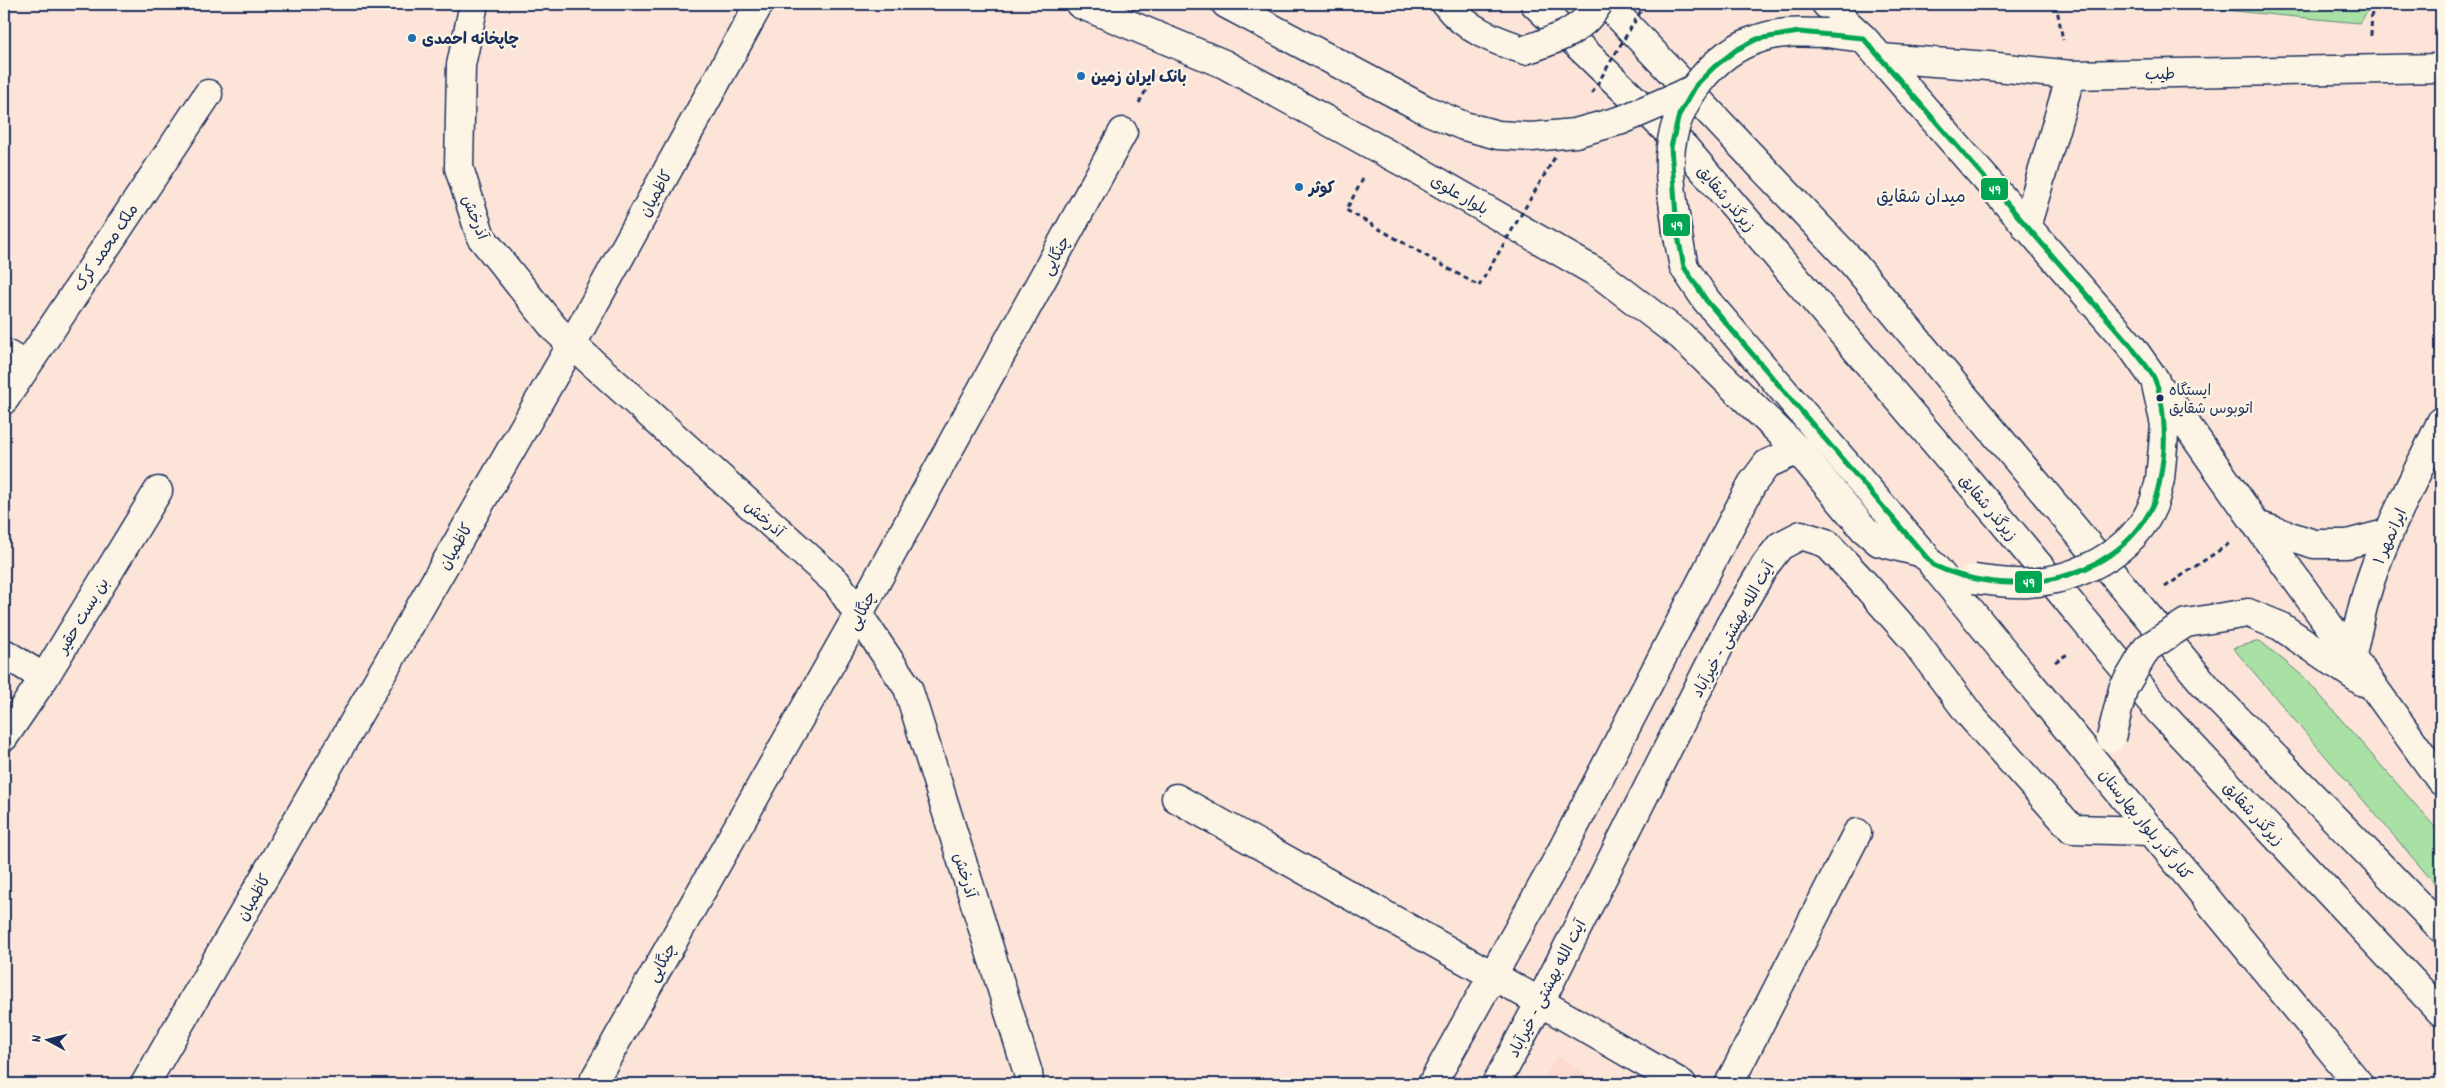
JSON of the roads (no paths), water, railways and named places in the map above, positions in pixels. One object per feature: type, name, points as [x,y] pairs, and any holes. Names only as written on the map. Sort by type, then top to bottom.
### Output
[{"type":"main road","name":"آذرخش","points":[[474,4],[461,65],[459,168],[481,237],[556,329],[837,583],[908,688],[1026,1081]]},
{"type":"main road","name":"کاظمیان","points":[[146,1084],[572,344],[759,4]]},
{"type":"main road","name":"بلوار علوی","points":[[1080,4],[1224,64],[1422,172],[1601,275],[1681,336],[1798,450],[1864,529],[1879,542],[1928,559]]},
{"type":"main road","points":[[1226,4],[1426,110],[1464,126],[1498,135],[1532,137],[1575,133],[1622,120],[1694,88]]},
{"type":"main road","points":[[1446,4],[1451,11],[1489,38],[1525,50],[1567,35],[1591,16],[1598,4]]},
{"type":"main road","name":"زیرگذر شقایق","points":[[1535,4],[1685,148],[1998,516],[2160,712],[2441,1012]]},
{"type":"main road","points":[[1607,4],[1852,262],[2210,691],[2441,928]]},
{"type":"main road","points":[[1826,4],[1872,48],[2131,346],[2257,526],[2352,655],[2441,781]]},
{"type":"main road","points":[[1872,48],[1826,33],[1799,32],[1757,39],[1736,50],[1714,67],[1694,88],[1679,116],[1671,147],[1677,231],[1684,267],[1706,300],[1928,559],[1952,574],[1974,579],[2026,583],[2047,581],[2094,566],[2121,546],[2137,530],[2152,506],[2160,479],[2165,425],[2155,380]]},
{"type":"main road","name":"طیب","points":[[1872,48],[1988,66],[2071,75],[2441,68]]},
{"type":"main road","points":[[2026,227],[2071,75]]},
{"type":"main road","name":"ملک محمد کرک","points":[[4,400],[15,359],[208,94]]},
{"type":"main road","name":"چنگایی","points":[[592,1084],[858,615],[1123,132]]},
{"type":"main road","name":"ایرانمهر ۱","points":[[2352,655],[2363,604],[2389,533],[2441,422]]},
{"type":"main road","points":[[1432,1084],[1556,862],[1752,484],[1767,464],[1798,450]]},
{"type":"main road","name":"بن بست حقیر","points":[[4,737],[44,678],[158,491]]},
{"type":"main road","points":[[2257,526],[2314,544],[2346,544],[2389,533]]},
{"type":"main road","name":"آیت الله بهشتی - خیرآباد","points":[[1496,1084],[1540,1002],[1730,625],[1766,564],[1780,546],[1801,535],[1826,543],[1861,580],[1913,639],[1970,715],[2072,829],[2152,831]]},
{"type":"main road","name":"کنار گذر بلوار بهارستان","points":[[1928,559],[2359,1084]]},
{"type":"main road","points":[[2152,831],[2119,778],[2111,738],[2123,689],[2147,648],[2186,623],[2248,613],[2280,626],[2375,690]]},
{"type":"main road","points":[[4,653],[44,678]]},
{"type":"main road","points":[[1176,798],[1540,1002],[1682,1084]]},
{"type":"main road","points":[[1729,1084],[1857,833]]},
{"type":"place","name":"چاپخانه احمدی","points":[[412,38]]},
{"type":"place","name":"بانک ایران زمین","points":[[1081,76]]},
{"type":"place","name":"کوثر","points":[[1299,187]]},
{"type":"place","name":"ایستگاه اتوبوس شقایق","points":[[2160,398]]},
{"type":"district","name":"میدان شقایق","points":[[1921,196]]}]
